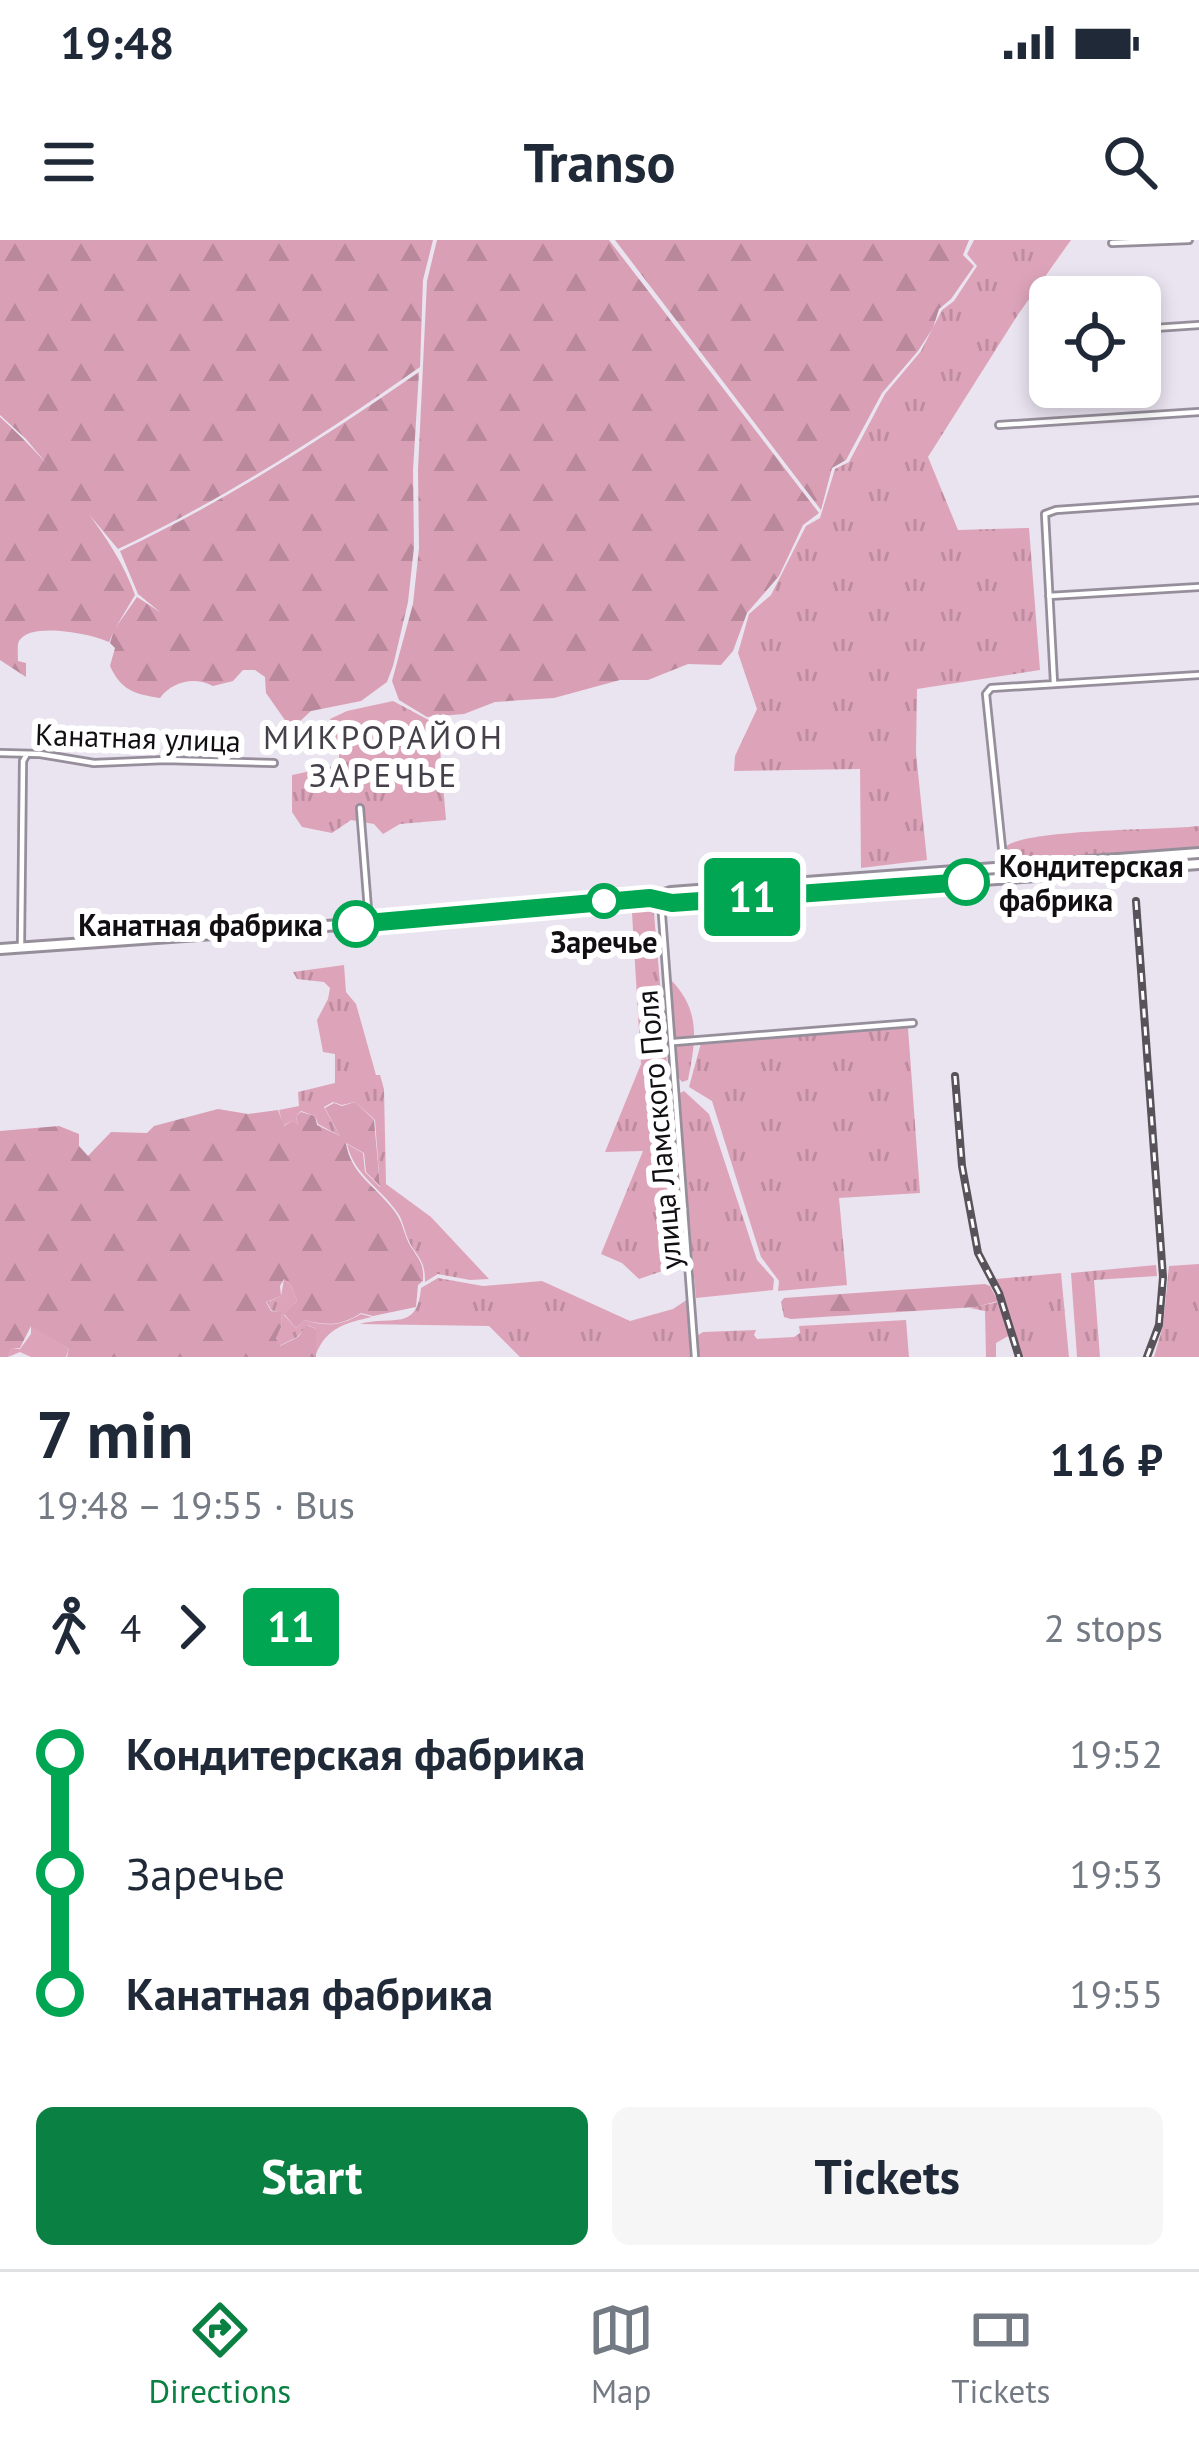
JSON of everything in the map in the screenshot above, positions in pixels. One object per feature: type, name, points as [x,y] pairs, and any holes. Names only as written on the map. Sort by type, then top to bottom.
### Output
[{"type":"main road","points":[[0,950],[369,923],[650,898],[671,892],[1199,853]]},
{"type":"main road","points":[[650,898],[906,886],[1199,864]]},
{"type":"main road","points":[[1003,867],[1003,879]]},
{"type":"main road","points":[[905,874],[906,886]]},
{"type":"street","points":[[1112,243],[1189,240]]},
{"type":"street","points":[[1161,328],[1199,326]]},
{"type":"street","points":[[999,425],[1199,412]]},
{"type":"street","points":[[1054,682],[1045,514],[1199,500]]},
{"type":"street","points":[[1048,596],[1199,587]]},
{"type":"street","points":[[1003,867],[986,694],[998,686],[1199,675]]},
{"type":"street","name":"Канатная улица","points":[[0,753],[94,763],[274,763]]},
{"type":"street","points":[[21,947],[23,761],[27,754]]},
{"type":"street","points":[[360,808],[369,923]]},
{"type":"street","name":"улица Ламского Поля","points":[[662,901],[695,1357]]},
{"type":"street","points":[[671,1042],[913,1023]]},
{"type":"green space","points":[[0,240],[433,240],[423,280],[420,367],[273,464],[118,549],[26,439],[0,415]]},
{"type":"green space","points":[[437,240],[609,240],[819,513],[803,525],[779,576],[747,613],[733,651],[721,665],[688,664],[648,680],[620,680],[554,698],[495,702],[464,714],[427,717],[399,700],[392,681],[413,604],[419,548],[427,281]]},
{"type":"green space","points":[[615,240],[969,240],[963,255],[974,266],[939,309],[918,351],[882,393],[846,460],[832,468],[821,510]]},
{"type":"green space","points":[[974,240],[1071,240],[1045,276],[1029,276],[1029,299],[928,457],[958,530],[1029,528],[1040,670],[917,689],[916,753],[927,860],[861,868],[860,769],[734,771],[735,756],[757,709],[738,653],[749,614],[771,595],[806,526],[820,518],[835,469],[849,462],[885,394],[921,351],[942,310],[954,301],[977,266],[967,254]]},
{"type":"green space","points":[[419,372],[408,602],[387,682],[361,701],[311,711],[298,723],[287,723],[266,693],[265,677],[255,670],[243,670],[233,681],[213,686],[184,682],[160,698],[143,695],[124,686],[110,666],[113,633],[109,642],[62,631],[25,635],[19,641],[18,661],[26,663],[26,677],[0,660],[0,417],[78,500],[112,548],[135,595],[116,627],[137,597],[160,612],[138,594],[120,551],[273,468]]},
{"type":"green space","points":[[393,701],[438,725],[446,820],[400,824],[383,834],[374,824],[351,820],[332,833],[302,827],[292,812],[292,775],[339,765],[330,719]]},
{"type":"green space","points":[[1199,826],[1199,849],[1006,857],[1005,847],[1038,837]]},
{"type":"green space","points":[[635,909],[651,909],[654,914],[684,1259],[680,1265],[639,1279],[622,1263],[601,1254],[643,1151],[605,1152],[641,1064]]},
{"type":"green space","points":[[344,965],[346,992],[356,1004],[384,1089],[386,1184],[431,1217],[489,1279],[438,1274],[425,1282],[422,1263],[399,1215],[350,1155],[347,1144],[363,1153],[365,1172],[380,1187],[375,1120],[355,1102],[324,1107],[340,1136],[301,1111],[296,1116],[298,1126],[292,1121],[283,1126],[279,1110],[299,1106],[298,1092],[335,1083],[335,1054],[323,1052],[317,1020],[330,988],[324,982],[297,979],[293,972]]},
{"type":"green space","points":[[670,979],[687,1002],[694,1026],[688,1080],[682,1082],[678,1077]]},
{"type":"green space","points":[[908,1028],[920,1193],[839,1198],[847,1285],[778,1291],[779,1281],[761,1257],[712,1101],[689,1087],[701,1043]]},
{"type":"green space","points":[[684,1091],[709,1114],[757,1260],[774,1279],[773,1290],[696,1298],[678,1094]]},
{"type":"green space","points":[[355,1102],[374,1120],[380,1186],[366,1172],[364,1153],[346,1143],[349,1154],[398,1216],[421,1263],[423,1281],[418,1285],[416,1307],[373,1316],[361,1313],[334,1324],[305,1320],[296,1328],[284,1314],[297,1301],[284,1279],[281,1296],[266,1302],[271,1311],[281,1312],[276,1338],[280,1346],[298,1337],[307,1325],[316,1329],[316,1357],[67,1357],[69,1349],[31,1326],[20,1348],[0,1357],[0,1131],[59,1126],[79,1134],[79,1146],[88,1156],[111,1132],[147,1133],[154,1126],[218,1109],[248,1114],[278,1110],[284,1126],[292,1121],[298,1125],[296,1116],[301,1112],[315,1116],[317,1125],[340,1136],[325,1108]]},
{"type":"green space","points":[[1199,1264],[1199,1357],[1154,1357],[1163,1326],[1169,1266]]},
{"type":"green space","points":[[1156,1265],[1157,1276],[1094,1280],[1100,1357],[1077,1357],[1071,1273]]},
{"type":"green space","points":[[1061,1273],[1069,1357],[1022,1357],[996,1279]]},
{"type":"green space","points":[[438,1278],[483,1286],[542,1281],[630,1321],[673,1309],[688,1299],[692,1357],[520,1357],[489,1326],[360,1324],[409,1316],[419,1302],[421,1288]]},
{"type":"green space","points":[[284,1279],[297,1301],[284,1315],[296,1328],[305,1320],[334,1324],[361,1314],[372,1317],[332,1332],[316,1354],[316,1329],[308,1325],[279,1346],[281,1313],[271,1310],[267,1302],[281,1296]]},
{"type":"green space","points":[[985,1284],[998,1301],[976,1307],[791,1319],[784,1317],[781,1302],[784,1298]]},
{"type":"green space","points":[[998,1302],[1010,1335],[996,1343],[996,1357],[986,1357],[985,1311],[970,1308]]},
{"type":"green space","points":[[906,1320],[909,1357],[699,1357],[697,1336],[703,1332],[756,1330],[757,1339],[794,1337],[800,1333],[799,1326]]},
{"type":"green space","points":[[31,1325],[69,1349],[66,1357],[31,1357],[20,1352],[8,1357],[31,1334]]},
{"type":"railway","points":[[1136,901],[1163,1277],[1159,1325],[1147,1357]]},
{"type":"railway","points":[[955,1076],[962,1166],[978,1253],[999,1293],[1019,1357]]},
{"type":"bus line","name":"11","points":[[356,924],[650,898],[672,903],[966,882]]},
{"type":"place","name":"Кондитерская фабрика","points":[[966,882]]},
{"type":"place","name":"Заречье","points":[[604,901]]},
{"type":"place","name":"Канатная фабрика","points":[[356,924]]},
{"type":"district","name":"МИКРОРАЙОН ЗАРЕЧЬЕ","points":[[384,755]]}]
